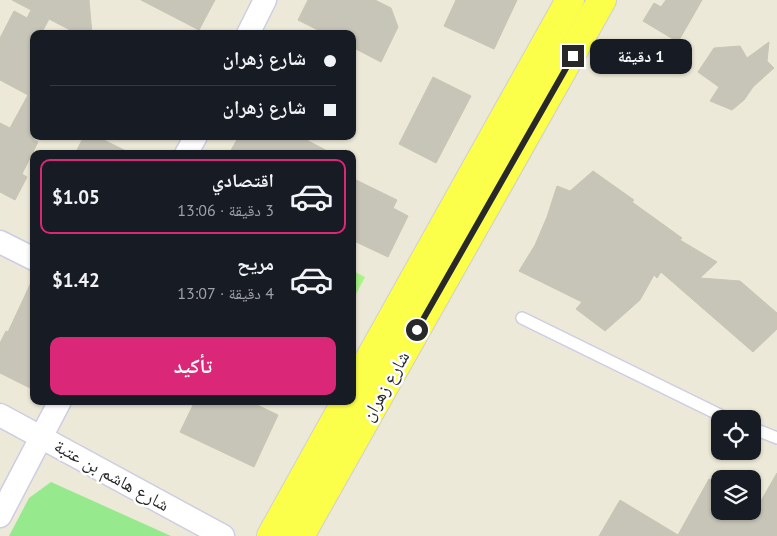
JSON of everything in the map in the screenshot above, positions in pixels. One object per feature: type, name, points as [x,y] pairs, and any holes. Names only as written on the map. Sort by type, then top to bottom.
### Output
[{"type":"main road","name":"شارع زهران","points":[[356,383],[570,0]]},
{"type":"main road","name":"شارع زهران","points":[[300,536],[602,0]]},
{"type":"main road","name":"شارع زهران","points":[[271,536],[344,405]]},
{"type":"street","points":[[250,30],[265,0]]},
{"type":"street","points":[[0,242],[30,257]]},
{"type":"street","points":[[0,516],[58,405]]},
{"type":"street","name":"شارع هاشم بن عتبة","points":[[0,415],[223,536]]},
{"type":"lane","points":[[522,318],[711,411]]},
{"type":"lane","points":[[761,432],[777,438]]},
{"type":"green space","points":[[356,272],[365,277],[356,294]]},
{"type":"green space","points":[[51,482],[171,536],[9,536],[29,498]]},
{"type":"building","points":[[12,0],[89,0],[92,30],[70,30],[49,19],[43,30],[30,30],[30,140],[38,142],[34,150],[30,150],[30,158],[22,174],[27,177],[15,200],[0,192],[0,123],[10,128],[28,95],[0,80],[0,38],[14,11],[27,18],[31,10]]},
{"type":"building","points":[[141,0],[215,0],[199,30]]},
{"type":"building","points":[[308,0],[375,0],[391,8],[398,27],[381,62],[356,49],[356,30],[318,30],[298,20]]},
{"type":"building","points":[[456,0],[517,0],[494,49],[444,26]]},
{"type":"building","points":[[666,0],[702,0],[678,42],[643,21],[654,3],[661,7]]},
{"type":"building","points":[[769,42],[767,61],[774,68],[753,87],[744,100],[732,110],[710,101],[719,87],[698,72],[714,48],[740,46],[747,58]]},
{"type":"building","points":[[433,77],[471,96],[436,163],[399,144]]},
{"type":"building","points":[[82,140],[104,140],[124,150],[77,150]]},
{"type":"building","points":[[237,140],[307,140],[325,150],[231,150]]},
{"type":"building","points":[[593,171],[682,238],[680,240],[717,262],[700,278],[740,281],[777,313],[777,329],[753,352],[661,272],[657,278],[654,275],[640,300],[605,331],[576,309],[582,302],[519,271],[535,245],[557,186],[570,191]]},
{"type":"building","points":[[356,180],[397,200],[393,208],[408,216],[388,257],[356,242]]},
{"type":"building","points":[[30,285],[30,388],[0,373],[0,343],[6,331],[8,332]]},
{"type":"building","points":[[193,405],[257,405],[278,415],[254,467],[180,432]]},
{"type":"building","points":[[777,473],[777,536],[599,536],[620,500],[678,535],[709,479],[711,480],[711,520],[761,520],[761,501]]},
{"type":"route","points":[[417,330],[573,56]]}]
